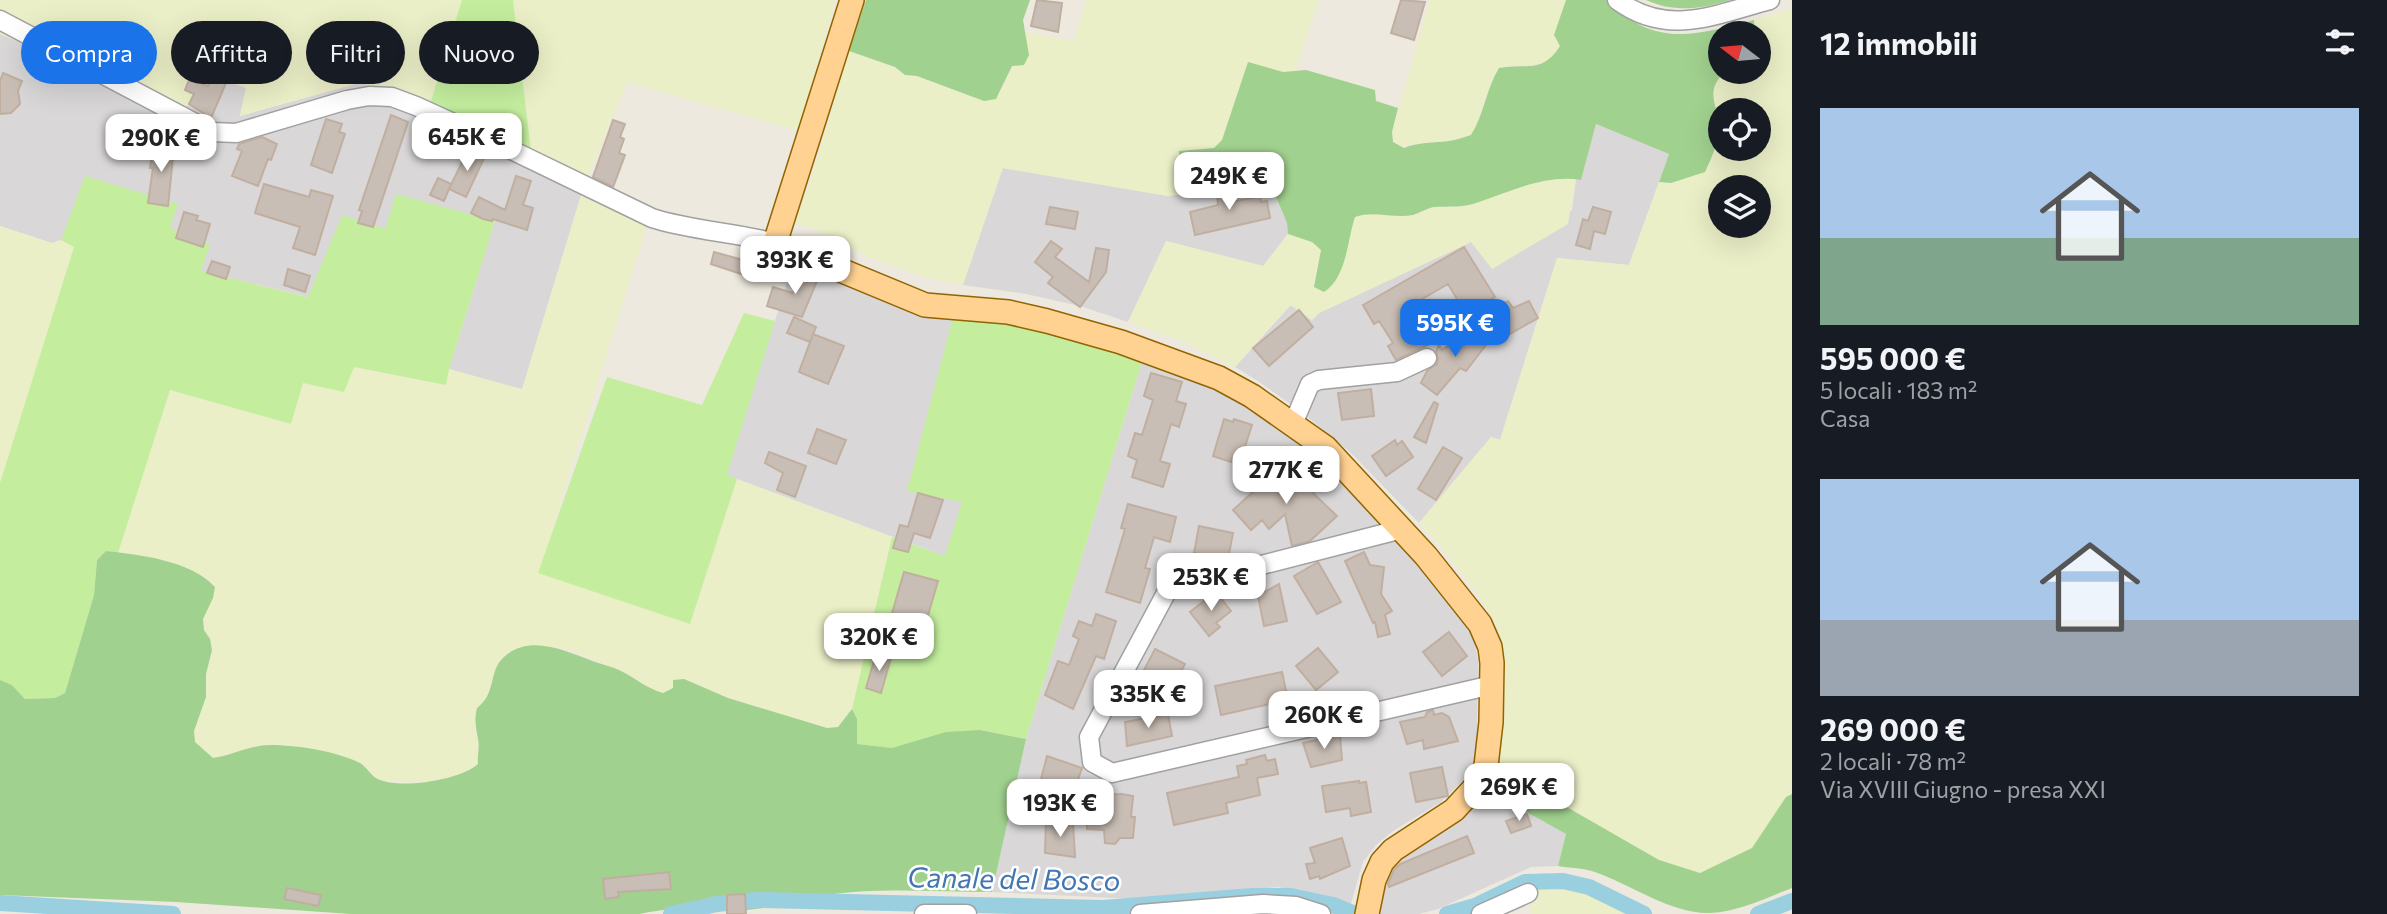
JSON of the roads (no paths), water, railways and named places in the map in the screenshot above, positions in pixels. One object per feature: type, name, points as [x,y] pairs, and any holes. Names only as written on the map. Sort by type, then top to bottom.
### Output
[{"type":"main road","points":[[852,0],[775,243],[925,305],[1008,312],[1121,342],[1175,360],[1230,384],[1293,424],[1342,463],[1453,587],[1480,624],[1490,647],[1492,685],[1486,766],[1477,785],[1448,815],[1392,850],[1382,862],[1374,880],[1367,910]]},
{"type":"street","points":[[1617,0],[1641,15],[1663,21],[1703,18],[1770,0]]},
{"type":"street","points":[[0,20],[212,132],[236,133],[347,100],[369,96],[392,97],[428,111],[652,218],[673,225],[754,237],[775,243]]},
{"type":"street","points":[[1293,424],[1310,384],[1319,380],[1397,372],[1427,358]]},
{"type":"street","points":[[1402,529],[1246,569],[1172,582],[1089,737],[1093,762],[1112,773],[1492,685]]},
{"type":"street","points":[[1481,914],[1528,893]]},
{"type":"street","points":[[1140,914],[1262,904],[1296,906],[1321,914]]},
{"type":"street","points":[[924,914],[967,914]]},
{"type":"waterway","name":"Canale del Bosco","points":[[1447,914],[1475,906],[1525,882],[1563,881],[1589,887],[1644,914]]},
{"type":"waterway","name":"Canale del Bosco","points":[[671,914],[717,904],[757,900],[1103,908],[1252,896],[1291,896],[1333,905],[1355,914]]},
{"type":"waterway","name":"Canale del Bosco","points":[[1758,914],[1792,901]]},
{"type":"waterway","name":"Canale del Bosco","points":[[0,903],[173,914]]}]
